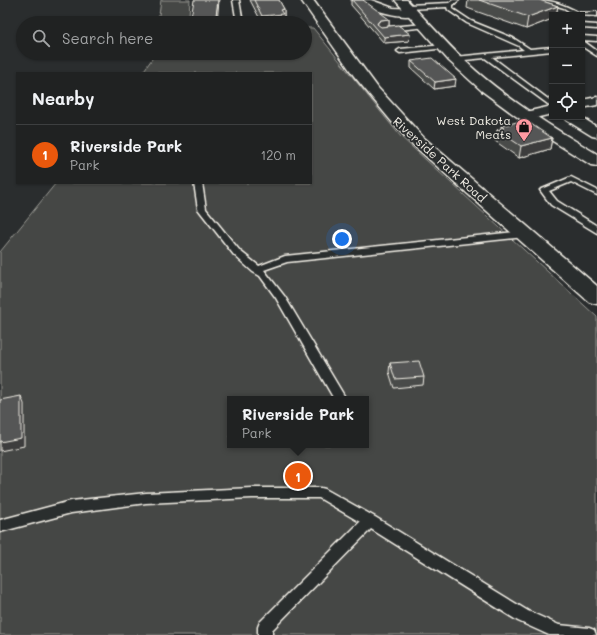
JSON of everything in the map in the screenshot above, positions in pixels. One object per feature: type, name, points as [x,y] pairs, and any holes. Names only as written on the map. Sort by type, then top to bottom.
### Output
[{"type":"main road","name":"Riverside Park Road","points":[[306,0],[393,117],[418,141],[525,234],[595,292]]},
{"type":"main road","points":[[360,0],[388,10],[406,6],[455,59],[486,86],[526,116],[597,161]]},
{"type":"street","points":[[585,103],[597,101]]},
{"type":"street","points":[[526,116],[549,111]]},
{"type":"street","points":[[576,120],[597,133]]},
{"type":"lane","points":[[236,0],[239,16]]},
{"type":"lane","points":[[406,6],[450,5],[456,0]]},
{"type":"lane","points":[[540,0],[555,3],[574,12]]},
{"type":"lane","points":[[450,5],[452,11],[466,21],[522,44],[530,52]]},
{"type":"lane","points":[[585,14],[597,14]]},
{"type":"lane","points":[[381,30],[425,26]]},
{"type":"lane","points":[[585,26],[597,27]]},
{"type":"lane","points":[[585,38],[597,39]]},
{"type":"lane","points":[[400,51],[444,46]]},
{"type":"lane","points":[[585,46],[597,54]]},
{"type":"lane","points":[[455,59],[549,49]]},
{"type":"lane","points":[[487,56],[500,68],[549,103]]},
{"type":"lane","points":[[597,193],[571,179],[544,190],[554,203],[597,230]]},
{"type":"lane","points":[[198,184],[202,209],[237,253],[256,270],[263,274],[280,296],[338,396]]},
{"type":"lane","points":[[256,270],[285,260],[525,234]]},
{"type":"lane","points":[[0,526],[71,507],[146,498],[252,493],[321,493],[370,521],[523,616],[559,632],[589,635]]},
{"type":"lane","points":[[265,635],[265,627],[370,521]]},
{"type":"shaded area","points":[[161,0],[190,0],[189,16],[159,15]]},
{"type":"shaded area","points":[[313,28],[401,137],[597,317],[597,635],[0,635],[0,252],[55,184],[312,184],[312,72],[143,72],[151,60],[312,60]]},
{"type":"building","points":[[194,0],[218,0],[216,16],[191,16]]},
{"type":"building","points":[[254,0],[279,0],[284,9],[280,10],[283,14],[262,16]]},
{"type":"building","points":[[352,0],[363,0],[389,19],[378,22],[377,24],[381,27],[398,25],[410,34],[384,37]]},
{"type":"building","points":[[479,0],[539,0],[558,6],[528,17]]},
{"type":"building","points":[[432,58],[456,79],[435,82],[411,61]]},
{"type":"building","points":[[525,120],[552,138],[521,146],[497,130],[504,128],[501,126]]},
{"type":"building","points":[[419,361],[424,377],[395,379],[390,363]]},
{"type":"building","points":[[21,396],[21,438],[0,442],[0,400]]},
{"type":"place","name":"West Dakota Meats","points":[[524,142]]},
{"type":"place","name":"Riverside Park","points":[[298,476]]}]
